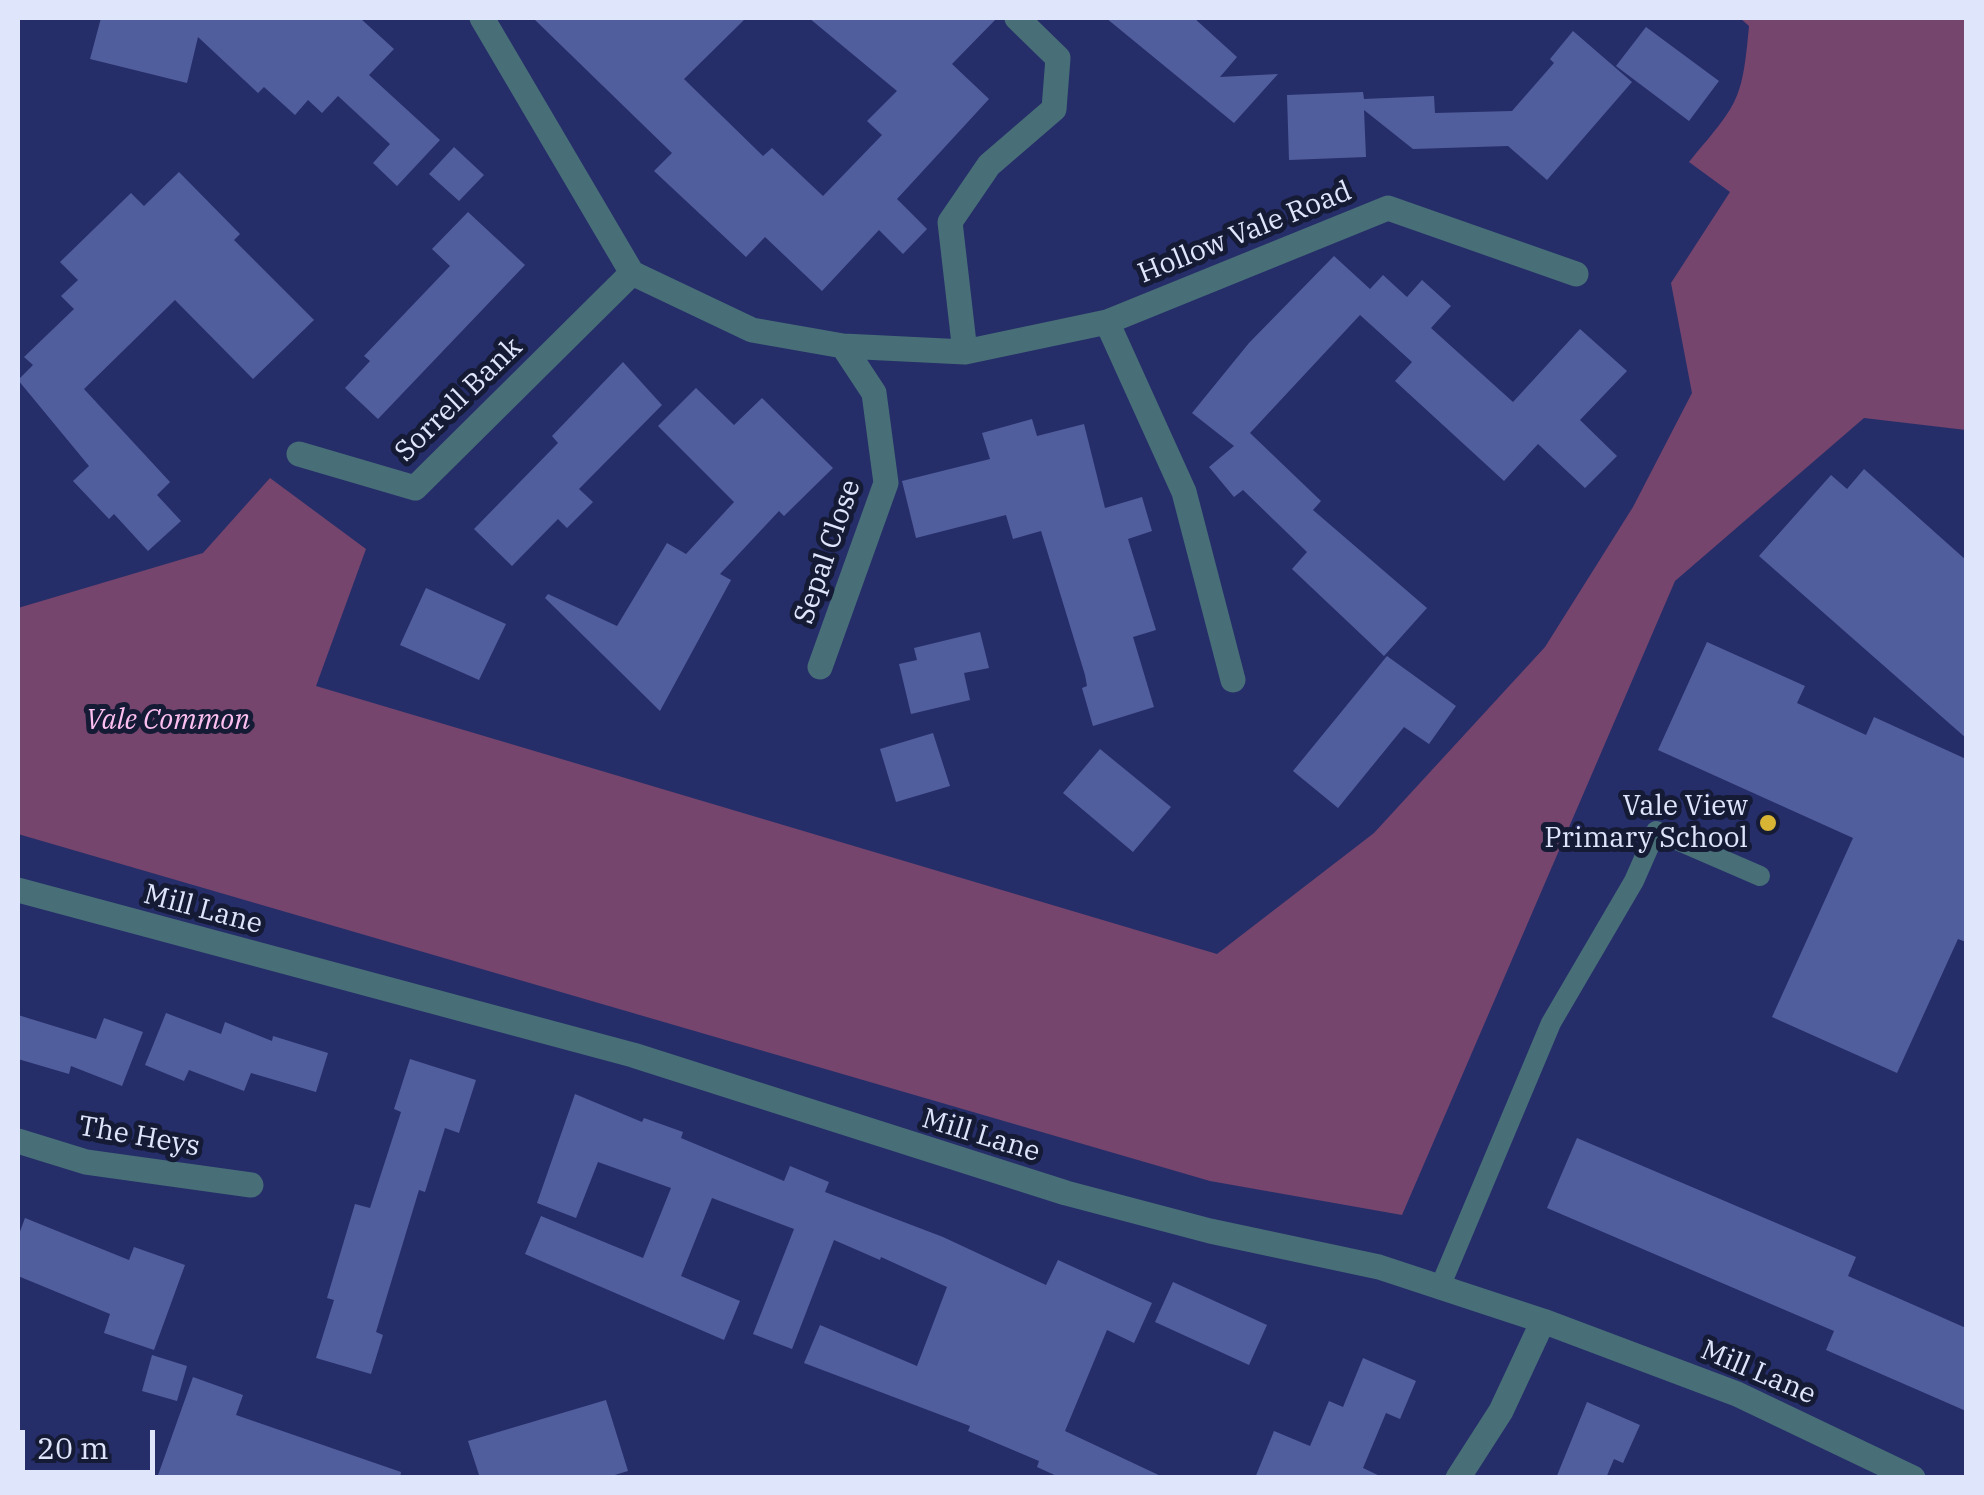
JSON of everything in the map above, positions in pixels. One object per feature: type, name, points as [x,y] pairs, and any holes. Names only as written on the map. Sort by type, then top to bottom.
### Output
[{"type":"street","points":[[482,18],[632,273]]},
{"type":"street","points":[[965,352],[950,222],[989,166],[1054,110],[1058,58],[1017,18]]},
{"type":"street","name":"Hollow Vale Road","points":[[632,273],[752,330],[843,346],[965,352],[1107,322],[1388,208],[1576,274]]},
{"type":"street","name":"Sorrell Bank","points":[[298,454],[415,488],[632,273]]},
{"type":"street","points":[[1107,322],[1184,492],[1232,680]]},
{"type":"street","name":"Sepal Close","points":[[820,667],[886,484],[874,394],[843,346]]},
{"type":"street","name":"Mill Lane","points":[[18,890],[633,1054],[1066,1194],[1210,1231],[1378,1267],[1543,1321],[1737,1394],[1913,1478]]},
{"type":"street","name":"The Heys","points":[[18,1140],[86,1162],[252,1185]]},
{"type":"street","points":[[1458,1478],[1501,1411],[1543,1321]]},
{"type":"lane","points":[[1440,1287],[1551,1023],[1634,881],[1656,831],[1760,876]]},
{"type":"green space","name":"Vale Common","points":[[1740,18],[1966,18],[1966,430],[1864,418],[1675,581],[1402,1215],[1210,1181],[18,834],[18,608],[203,553],[270,478],[366,549],[316,686],[1217,954],[1374,833],[1545,647],[1633,507],[1692,393],[1671,283],[1730,192],[1689,162],[1728,113],[1740,87],[1749,26]]},
{"type":"building","points":[[101,18],[360,18],[394,49],[369,75],[440,140],[397,186],[373,163],[390,144],[338,96],[322,113],[308,100],[295,115],[264,87],[258,93],[198,37],[187,83],[90,59]]},
{"type":"building","points":[[533,18],[746,18],[684,79],[763,156],[772,148],[823,196],[882,135],[867,121],[897,91],[809,18],[997,18],[952,64],[989,99],[897,199],[927,229],[903,254],[879,230],[822,291],[765,237],[746,257],[654,171],[672,153]]},
{"type":"building","points":[[1106,18],[1194,18],[1237,57],[1220,77],[1278,74],[1234,123]]},
{"type":"building","points":[[1646,27],[1719,81],[1689,121],[1616,66]]},
{"type":"building","points":[[1573,31],[1632,82],[1547,180],[1508,146],[1413,149],[1364,110],[1366,157],[1289,160],[1287,95],[1363,92],[1364,99],[1434,96],[1435,113],[1512,111],[1554,63],[1550,59]]},
{"type":"building","points":[[454,147],[484,175],[459,201],[429,174]]},
{"type":"building","points":[[179,172],[240,234],[234,240],[314,320],[253,379],[175,300],[84,389],[170,482],[157,495],[181,521],[148,551],[114,514],[109,519],[73,481],[89,466],[18,380],[33,365],[24,357],[74,309],[61,296],[78,280],[60,262],[131,193],[144,206]]},
{"type":"building","points":[[468,212],[525,265],[378,419],[345,388],[370,361],[364,356],[450,266],[432,249]]},
{"type":"building","points":[[1334,256],[1370,289],[1383,275],[1407,297],[1422,280],[1451,306],[1431,328],[1513,402],[1580,329],[1627,371],[1580,420],[1617,456],[1585,488],[1538,444],[1504,481],[1395,381],[1412,362],[1360,315],[1250,433],[1321,501],[1313,510],[1427,608],[1384,656],[1292,569],[1307,552],[1243,490],[1234,497],[1209,467],[1234,446],[1192,413],[1249,343]]},
{"type":"building","points":[[623,362],[662,405],[579,489],[593,502],[567,528],[558,519],[512,566],[474,529],[558,443],[552,436]]},
{"type":"building","points":[[696,388],[734,425],[762,398],[833,468],[784,516],[779,511],[720,574],[731,580],[660,711],[545,598],[548,594],[617,626],[667,543],[686,554],[734,502],[658,426]]},
{"type":"building","points":[[1032,419],[1037,436],[1084,424],[1105,508],[1142,497],[1152,531],[1128,539],[1156,630],[1133,637],[1154,707],[1093,726],[1082,688],[1087,686],[1085,675],[1041,531],[1013,539],[1006,515],[916,538],[902,481],[990,459],[982,433]]},
{"type":"building","points":[[1864,469],[1966,560],[1966,738],[1759,556],[1831,475],[1847,489]]},
{"type":"building","points":[[426,588],[506,624],[479,680],[400,645]]},
{"type":"building","points":[[980,632],[989,668],[964,673],[970,700],[911,714],[899,664],[917,660],[914,648]]},
{"type":"building","points":[[1707,642],[1805,686],[1797,703],[1866,735],[1874,717],[1966,759],[1966,942],[1958,939],[1897,1073],[1772,1017],[1853,838],[1658,750]]},
{"type":"building","points":[[1387,656],[1456,706],[1429,744],[1404,727],[1338,808],[1293,771]]},
{"type":"building","points":[[933,733],[950,786],[896,802],[880,749]]},
{"type":"building","points":[[1100,749],[1171,807],[1133,852],[1063,793]]},
{"type":"building","points":[[166,1013],[221,1034],[225,1022],[272,1041],[273,1036],[328,1053],[316,1092],[251,1073],[244,1091],[189,1070],[184,1081],[145,1065]]},
{"type":"building","points":[[18,1015],[96,1039],[104,1018],[143,1032],[122,1086],[71,1066],[69,1074],[18,1059]]},
{"type":"building","points":[[410,1059],[476,1080],[459,1133],[445,1128],[425,1192],[419,1190],[376,1332],[383,1335],[371,1374],[316,1358],[334,1300],[327,1298],[355,1204],[370,1208],[401,1112],[394,1109]]},
{"type":"building","points":[[575,1094],[642,1122],[644,1118],[683,1132],[681,1138],[784,1181],[790,1166],[829,1182],[825,1192],[943,1237],[1046,1285],[1058,1260],[1152,1303],[1134,1343],[1107,1330],[1065,1431],[1165,1478],[1061,1478],[1037,1467],[1039,1461],[968,1431],[970,1426],[804,1363],[820,1325],[917,1366],[947,1287],[834,1240],[792,1349],[753,1334],[794,1229],[712,1198],[681,1276],[740,1301],[724,1340],[525,1254],[541,1216],[643,1258],[671,1188],[598,1162],[576,1218],[537,1203]]},
{"type":"building","points":[[1577,1138],[1856,1257],[1848,1276],[1966,1328],[1966,1411],[1826,1350],[1834,1331],[1547,1208]]},
{"type":"building","points":[[25,1218],[129,1260],[134,1247],[185,1265],[154,1350],[104,1333],[110,1314],[18,1276],[18,1237]]},
{"type":"building","points":[[1173,1282],[1267,1325],[1249,1365],[1155,1322]]},
{"type":"building","points":[[152,1355],[187,1366],[177,1401],[142,1391]]},
{"type":"building","points":[[1363,1358],[1416,1381],[1400,1419],[1386,1413],[1363,1468],[1384,1478],[1255,1478],[1274,1431],[1310,1446],[1329,1401],[1343,1407]]},
{"type":"building","points":[[193,1377],[243,1395],[236,1415],[401,1472],[400,1478],[157,1478]]},
{"type":"building","points":[[606,1400],[628,1471],[605,1478],[480,1478],[468,1441]]},
{"type":"building","points":[[1587,1402],[1640,1425],[1623,1463],[1614,1459],[1606,1478],[1556,1478]]},
{"type":"place","name":"Vale View Primary School","points":[[1768,823]]}]
